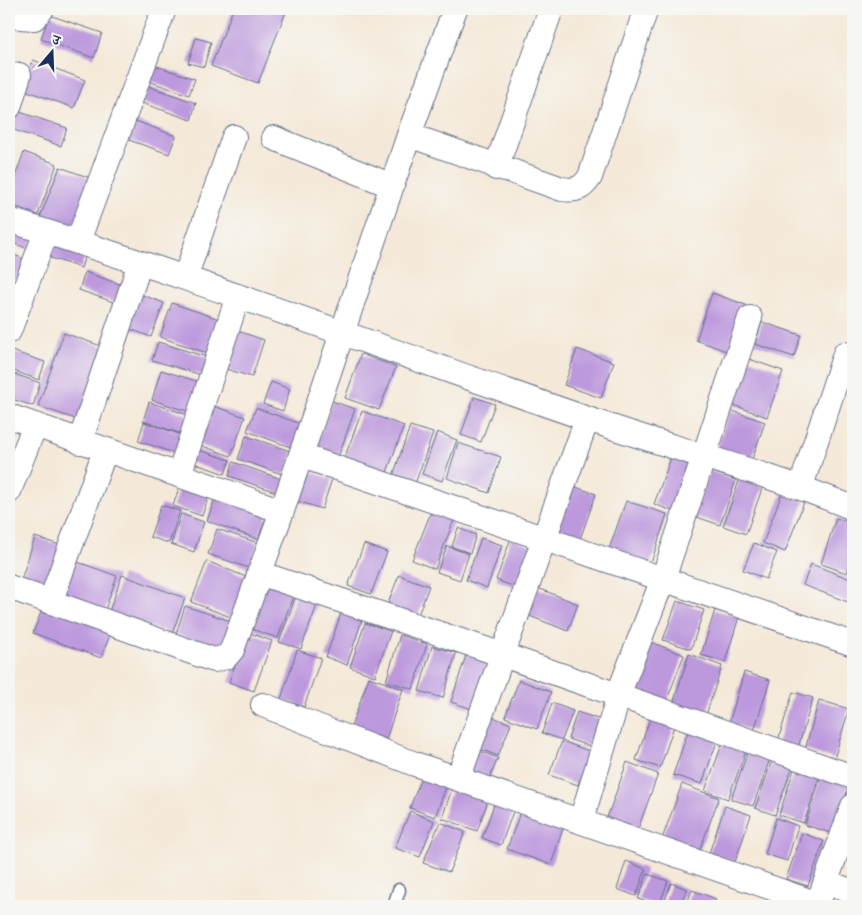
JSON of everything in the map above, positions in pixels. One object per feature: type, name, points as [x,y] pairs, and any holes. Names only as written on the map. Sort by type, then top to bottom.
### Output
[{"type":"street","points":[[9,16],[34,18],[42,9]]},
{"type":"street","points":[[496,168],[551,9]]},
{"type":"street","points":[[409,135],[496,168],[562,189],[574,191],[584,186],[590,177],[646,9]]},
{"type":"street","points":[[78,241],[159,10]]},
{"type":"street","points":[[9,587],[51,600],[214,660],[226,657],[232,650],[302,456],[409,135],[453,10]]},
{"type":"street","points":[[9,107],[19,75]]},
{"type":"street","points":[[185,278],[234,138]]},
{"type":"street","points":[[274,138],[392,186]]},
{"type":"street","points":[[9,220],[78,241],[343,332],[587,419],[801,486],[853,508]]},
{"type":"street","points":[[9,331],[46,232]]},
{"type":"street","points":[[80,442],[140,263]]},
{"type":"street","points":[[179,475],[238,296]]},
{"type":"street","points":[[581,821],[619,695],[663,579],[750,318]]},
{"type":"street","points":[[801,486],[845,354]]},
{"type":"street","points":[[9,416],[282,512]]},
{"type":"street","points":[[458,779],[587,419]]},
{"type":"street","points":[[9,491],[35,425]]},
{"type":"street","points":[[51,600],[105,451]]},
{"type":"street","points":[[302,456],[853,644]]},
{"type":"street","points":[[260,573],[503,655],[853,777]]},
{"type":"street","points":[[263,705],[458,779],[818,905],[853,806]]},
{"type":"street","points":[[826,882],[853,892]]},
{"type":"lane","points":[[394,906],[399,890]]},
{"type":"building","points":[[233,9],[287,9],[258,83],[211,66]]},
{"type":"building","points":[[49,15],[102,33],[94,58],[41,39]]},
{"type":"building","points":[[196,38],[211,42],[204,67],[188,63]]},
{"type":"building","points":[[33,60],[85,80],[74,108],[22,89]]},
{"type":"building","points":[[151,64],[195,79],[189,95],[145,80]]},
{"type":"building","points":[[148,86],[196,103],[191,120],[142,103]]},
{"type":"building","points":[[17,111],[67,128],[61,146],[11,129]]},
{"type":"building","points":[[130,119],[176,136],[169,154],[123,138]]},
{"type":"building","points":[[24,152],[57,164],[38,215],[9,204],[9,193]]},
{"type":"building","points":[[60,167],[93,179],[73,230],[40,217]]},
{"type":"building","points":[[9,223],[35,233],[29,249],[9,242]]},
{"type":"building","points":[[49,237],[87,250],[81,268],[42,255]]},
{"type":"building","points":[[9,253],[29,261],[21,283],[9,279]]},
{"type":"building","points":[[85,272],[128,287],[122,305],[79,290]]},
{"type":"building","points":[[134,292],[164,303],[151,337],[122,326]]},
{"type":"building","points":[[712,293],[746,305],[729,352],[696,340]]},
{"type":"building","points":[[172,303],[222,320],[210,354],[160,337]]},
{"type":"building","points":[[762,322],[801,335],[794,357],[755,344]]},
{"type":"building","points":[[238,331],[264,340],[252,377],[226,369]]},
{"type":"building","points":[[64,333],[104,347],[78,420],[38,406]]},
{"type":"building","points":[[158,342],[210,358],[205,376],[152,360]]},
{"type":"building","points":[[577,349],[614,362],[601,398],[564,385]]},
{"type":"building","points":[[9,350],[45,362],[39,380],[9,369]]},
{"type":"building","points":[[361,354],[396,367],[379,410],[345,398]]},
{"type":"building","points":[[749,359],[783,371],[767,417],[733,405]]},
{"type":"building","points":[[161,370],[206,384],[196,414],[152,400]]},
{"type":"building","points":[[9,372],[40,383],[33,406],[9,398]]},
{"type":"building","points":[[271,382],[290,389],[283,411],[263,404]]},
{"type":"building","points":[[474,397],[495,404],[481,442],[461,435]]},
{"type":"building","points":[[332,401],[355,409],[338,458],[315,450]]},
{"type":"building","points":[[149,402],[194,417],[188,436],[143,421]]},
{"type":"building","points":[[208,404],[245,417],[231,456],[194,443]]},
{"type":"building","points":[[256,408],[304,425],[296,449],[247,431]]},
{"type":"building","points":[[730,410],[765,422],[749,468],[714,456]]},
{"type":"building","points":[[362,411],[404,426],[386,475],[344,459]]},
{"type":"building","points":[[144,422],[189,437],[183,456],[138,441]]},
{"type":"building","points":[[410,426],[433,433],[415,484],[393,476]]},
{"type":"building","points":[[437,432],[457,440],[442,481],[422,474]]},
{"type":"building","points":[[246,436],[293,452],[285,475],[238,459]]},
{"type":"building","points":[[458,443],[501,457],[489,493],[447,478]]},
{"type":"building","points":[[192,448],[230,460],[225,474],[188,461]]},
{"type":"building","points":[[672,455],[698,465],[680,514],[654,504]]},
{"type":"building","points":[[233,462],[287,481],[282,494],[229,476]]},
{"type":"building","points":[[308,471],[332,479],[322,509],[297,501]]},
{"type":"building","points":[[710,471],[736,480],[720,525],[694,516]]},
{"type":"building","points":[[740,478],[763,486],[746,534],[723,526]]},
{"type":"building","points":[[181,482],[210,492],[202,516],[173,506]]},
{"type":"building","points":[[570,485],[596,494],[579,542],[553,533]]},
{"type":"building","points":[[782,493],[804,502],[785,552],[763,543]]},
{"type":"building","points":[[216,495],[268,513],[258,539],[207,521]]},
{"type":"building","points":[[626,501],[667,514],[651,563],[609,549]]},
{"type":"building","points":[[161,505],[180,511],[169,543],[150,537]]},
{"type":"building","points":[[431,512],[454,520],[435,569],[412,560]]},
{"type":"building","points":[[181,514],[204,522],[194,552],[171,544]]},
{"type":"building","points":[[836,518],[853,524],[853,554],[847,573],[821,564]]},
{"type":"building","points":[[458,528],[476,535],[470,553],[452,547]]},
{"type":"building","points":[[217,529],[258,543],[249,568],[208,554]]},
{"type":"building","points":[[35,537],[63,546],[49,589],[21,580]]},
{"type":"building","points":[[481,538],[502,545],[487,588],[466,580]]},
{"type":"building","points":[[511,538],[536,548],[521,589],[496,580]]},
{"type":"building","points":[[754,543],[777,552],[766,579],[743,570]]},
{"type":"building","points":[[364,544],[387,552],[371,594],[348,586]]},
{"type":"building","points":[[447,546],[469,554],[460,580],[437,572]]},
{"type":"building","points":[[72,560],[117,576],[105,610],[61,595]]},
{"type":"building","points":[[207,561],[251,579],[236,619],[191,602]]},
{"type":"building","points":[[811,564],[853,580],[853,588],[848,602],[803,585]]},
{"type":"building","points":[[122,575],[185,598],[172,634],[109,612]]},
{"type":"building","points":[[399,575],[429,586],[415,623],[385,611]]},
{"type":"building","points":[[268,581],[295,590],[278,638],[251,629]]},
{"type":"building","points":[[538,588],[578,604],[568,631],[527,615]]},
{"type":"building","points":[[298,590],[320,597],[301,649],[279,642]]},
{"type":"building","points":[[677,601],[704,610],[691,649],[663,640]]},
{"type":"building","points":[[45,602],[113,627],[101,658],[33,633]]},
{"type":"building","points":[[185,606],[231,621],[221,650],[176,634]]},
{"type":"building","points":[[715,610],[739,617],[725,662],[701,655]]},
{"type":"building","points":[[341,613],[362,620],[347,665],[326,657]]},
{"type":"building","points":[[365,623],[391,631],[375,676],[350,667]]},
{"type":"building","points":[[247,632],[272,641],[254,691],[229,682]]},
{"type":"building","points":[[400,635],[427,644],[413,689],[386,681]]},
{"type":"building","points":[[648,641],[684,655],[665,705],[629,691]]},
{"type":"building","points":[[432,646],[456,653],[443,698],[419,691]]},
{"type":"building","points":[[297,650],[321,658],[304,707],[281,699]]},
{"type":"building","points":[[467,652],[494,660],[478,711],[451,702]]},
{"type":"building","points":[[689,654],[722,666],[706,715],[673,704]]},
{"type":"building","points":[[744,672],[770,680],[754,731],[729,723]]},
{"type":"building","points":[[369,677],[403,689],[386,739],[351,727]]},
{"type":"building","points":[[519,680],[551,692],[537,729],[505,717]]},
{"type":"building","points":[[793,692],[813,698],[797,751],[777,744]]},
{"type":"building","points":[[819,700],[849,709],[834,759],[805,750]]},
{"type":"building","points":[[552,703],[573,711],[562,740],[542,733]]},
{"type":"building","points":[[577,712],[607,722],[598,749],[568,739]]},
{"type":"building","points":[[485,714],[511,724],[498,756],[472,746]]},
{"type":"building","points":[[651,715],[675,723],[660,768],[636,760]]},
{"type":"building","points":[[690,726],[719,736],[702,784],[673,775]]},
{"type":"building","points":[[724,739],[747,748],[728,799],[705,791]]},
{"type":"building","points":[[562,741],[591,752],[578,785],[549,775]]},
{"type":"building","points":[[472,748],[498,758],[488,782],[463,773]]},
{"type":"building","points":[[749,748],[771,756],[753,806],[731,799]]},
{"type":"building","points":[[773,758],[793,765],[775,815],[755,808]]},
{"type":"building","points":[[627,762],[658,774],[638,829],[607,818]]},
{"type":"building","points":[[795,766],[820,774],[804,823],[779,815]]},
{"type":"building","points":[[424,770],[449,779],[435,817],[410,808]]},
{"type":"building","points":[[821,776],[849,785],[834,834],[805,825]]},
{"type":"building","points":[[454,783],[490,795],[477,831],[442,818]]},
{"type":"building","points":[[682,784],[719,798],[699,852],[662,839]]},
{"type":"building","points":[[496,799],[515,806],[501,845],[482,838]]},
{"type":"building","points":[[725,806],[751,815],[735,862],[709,853]]},
{"type":"building","points":[[521,810],[564,825],[551,865],[507,849]]},
{"type":"building","points":[[410,811],[434,821],[420,857],[395,848]]},
{"type":"building","points":[[776,818],[798,826],[787,861],[765,854]]},
{"type":"building","points":[[440,822],[465,832],[449,872],[423,863]]},
{"type":"building","points":[[802,833],[824,841],[808,886],[786,879]]},
{"type":"building","points":[[626,861],[646,869],[636,896],[617,889]]},
{"type":"building","points":[[647,874],[668,881],[659,906],[638,899]]},
{"type":"building","points":[[671,883],[687,889],[680,906],[663,906]]},
{"type":"building","points":[[692,890],[716,899],[714,906],[686,906]]}]
